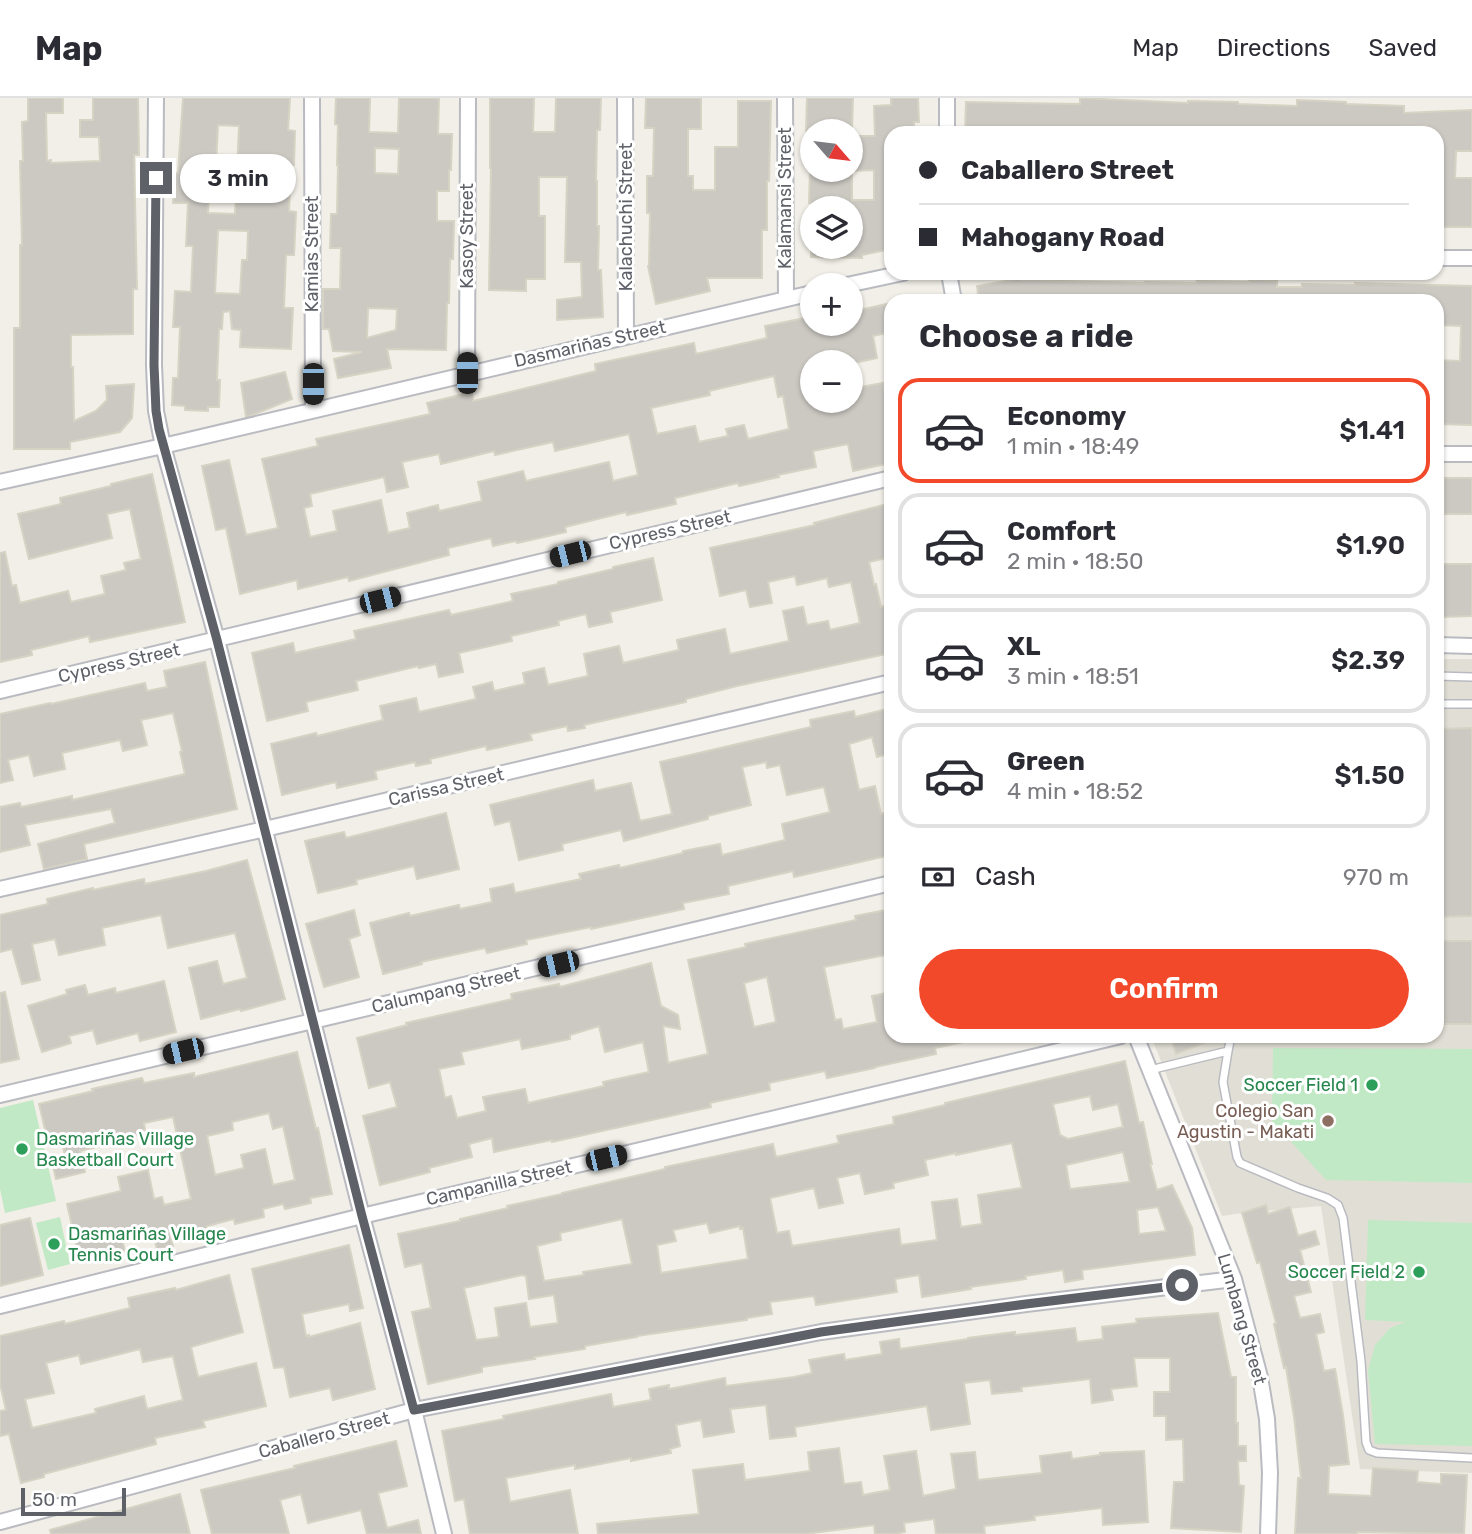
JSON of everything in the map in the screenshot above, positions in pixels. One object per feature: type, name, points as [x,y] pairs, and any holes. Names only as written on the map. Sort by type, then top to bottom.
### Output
[{"type":"street","points":[[156,98],[154,365],[156,411],[163,446],[217,640],[444,1534]]},
{"type":"street","name":"Kamias Street","points":[[312,98],[313,410]]},
{"type":"street","name":"Kasoy Street","points":[[467,373],[468,98]]},
{"type":"street","name":"Kalachuchi Street","points":[[625,98],[626,336]]},
{"type":"street","name":"Kalamansi Street","points":[[785,98],[786,299]]},
{"type":"street","points":[[947,98],[947,126]]},
{"type":"street","points":[[1444,258],[1472,258]]},
{"type":"street","points":[[863,282],[884,277]]},
{"type":"street","name":"Dasmariñas Street","points":[[0,482],[800,296]]},
{"type":"street","points":[[1444,454],[1472,454]]},
{"type":"street","name":"Cypress Street","points":[[0,691],[884,480]]},
{"type":"street","points":[[1444,645],[1472,646]]},
{"type":"street","name":"Carissa Street","points":[[0,889],[884,684]]},
{"type":"street","name":"Calumpang Street","points":[[0,1095],[884,885]]},
{"type":"street","name":"Campanilla Street","points":[[0,1306],[362,1216],[1091,1043]]},
{"type":"street","name":"Lumbang Street","points":[[1139,1043],[1234,1279],[1260,1377],[1267,1419],[1270,1474],[1268,1534]]},
{"type":"street","name":"Caballero Street","points":[[0,1522],[414,1410],[821,1332],[1234,1279]]},
{"type":"lane","points":[[1444,676],[1472,677]]},
{"type":"lane","points":[[1444,704],[1472,704]]},
{"type":"lane","points":[[1230,1043],[1223,1082],[1240,1163],[1327,1198],[1338,1205],[1343,1218],[1369,1450],[1377,1454],[1472,1458]]},
{"type":"lane","points":[[1150,1070],[1228,1051]]},
{"type":"shaded area","name":"Colegio San Agustin - Makati","points":[[1444,659],[1472,659],[1472,1473],[1360,1469],[1321,1206],[1222,1216],[1154,1043],[1444,1043]]},
{"type":"green space","name":"Soccer Field 1","points":[[1273,1048],[1472,1049],[1472,1183],[1326,1180],[1272,1121]]},
{"type":"green space","name":"Dasmariñas Village Basketball Court","points":[[33,1100],[56,1201],[5,1213],[0,1189],[0,1108]]},
{"type":"green space","name":"Dasmariñas Village Tennis Court","points":[[60,1217],[70,1264],[48,1270],[36,1223]]},
{"type":"green space","points":[[1368,1220],[1472,1223],[1472,1446],[1375,1444],[1368,1371],[1375,1345],[1390,1328],[1405,1322],[1365,1320]]},
{"type":"building","points":[[28,98],[63,98],[63,113],[46,113],[47,161],[51,160],[51,163],[100,161],[99,137],[80,137],[80,120],[93,120],[93,98],[138,98],[139,155],[134,155],[137,289],[133,289],[133,334],[71,335],[74,421],[96,411],[107,400],[106,386],[134,384],[132,418],[120,432],[70,442],[70,449],[14,449],[14,328],[20,328],[22,245],[20,161],[23,161],[22,122],[28,121]]},
{"type":"building","points":[[183,98],[290,98],[288,130],[295,131],[289,211],[296,212],[294,255],[286,255],[284,308],[293,308],[291,349],[240,347],[241,330],[232,329],[230,311],[223,312],[222,329],[219,329],[219,407],[208,407],[208,411],[185,410],[185,406],[172,405],[173,378],[178,378],[180,327],[173,327],[175,291],[191,292],[193,246],[186,246],[188,203],[173,203],[175,173],[178,173]],"holes":[[[218,125],[239,126],[235,214],[208,213],[210,163],[216,164]],[[218,230],[248,231],[247,260],[242,260],[240,294],[215,293]]]},
{"type":"building","points":[[336,98],[370,98],[369,132],[398,133],[399,98],[439,98],[438,134],[452,134],[449,191],[437,191],[437,221],[454,221],[446,350],[387,349],[391,368],[338,378],[334,359],[362,352],[333,351],[329,329],[323,329],[323,289],[340,289],[341,248],[330,248],[331,214],[337,214],[338,125],[335,124]],"holes":[[[375,148],[399,149],[398,174],[375,173]],[[368,308],[397,309],[396,330],[367,338]]]},
{"type":"building","points":[[490,98],[534,98],[533,132],[555,132],[556,98],[601,98],[596,181],[598,270],[601,270],[603,317],[557,320],[557,300],[582,297],[581,262],[565,262],[567,177],[539,177],[539,216],[545,216],[545,279],[526,279],[526,291],[489,290]]},
{"type":"building","points":[[646,98],[701,98],[701,129],[688,129],[688,176],[693,176],[693,190],[715,190],[715,147],[738,147],[738,101],[771,101],[767,230],[762,230],[762,278],[707,278],[710,291],[656,304],[648,266],[650,213],[647,213],[647,176],[653,176],[654,128],[645,128]]},
{"type":"building","points":[[807,98],[853,98],[852,119],[806,119]]},
{"type":"building","points":[[891,98],[918,98],[919,122],[914,122],[914,126],[884,126],[884,250],[863,255],[863,200],[874,200],[874,170],[863,170],[863,136],[875,136],[874,106],[891,105]]},
{"type":"building","points":[[1080,98],[1297,106],[1297,100],[1404,106],[1404,113],[1472,110],[1472,151],[1456,151],[1455,178],[1472,178],[1472,227],[1444,227],[1444,126],[965,126],[966,102],[1080,104]]},
{"type":"building","points":[[810,182],[852,182],[852,196],[809,196]]},
{"type":"building","points":[[1011,280],[1196,283],[1249,280],[1277,281],[1277,287],[1355,283],[1472,286],[1472,425],[1444,424],[1444,360],[1460,361],[1461,326],[1444,325],[1444,294],[978,294],[977,286]]},
{"type":"building","points":[[884,305],[884,334],[873,336],[877,358],[863,361],[863,350],[800,350],[800,413],[863,413],[863,387],[883,383],[884,464],[853,471],[848,444],[813,451],[816,467],[675,498],[676,504],[627,515],[626,512],[565,527],[566,532],[493,546],[491,538],[448,548],[449,555],[349,581],[348,577],[298,589],[297,580],[240,594],[226,528],[216,530],[202,466],[229,460],[246,535],[278,528],[262,459],[318,446],[316,439],[430,414],[427,403],[472,392],[473,401],[596,371],[595,364],[694,343],[696,354],[767,338],[765,326],[800,319],[800,336],[863,336],[863,309]],"holes":[[[774,376],[778,397],[783,396],[789,429],[748,439],[744,425],[726,429],[728,436],[699,442],[695,426],[657,434],[651,408],[710,395],[709,391]],[[629,434],[638,475],[613,481],[609,462],[526,481],[523,471],[478,482],[482,501],[439,511],[438,505],[407,513],[410,528],[388,533],[381,500],[333,511],[337,531],[310,537],[304,508],[312,506],[310,494],[384,477],[387,492],[408,487],[402,462],[439,454],[441,464],[494,451],[495,455],[553,442],[555,451]]]},
{"type":"building","points":[[285,372],[292,399],[246,417],[241,383]]},
{"type":"building","points":[[152,474],[185,622],[90,642],[89,636],[31,650],[32,655],[0,662],[0,553],[5,552],[12,586],[16,585],[20,603],[68,591],[71,602],[105,594],[101,576],[126,570],[124,563],[141,559],[130,509],[107,514],[112,538],[29,559],[18,514],[61,504],[60,498]]},
{"type":"building","points":[[1444,478],[1472,478],[1472,514],[1444,514]]},
{"type":"building","points":[[884,505],[884,559],[869,562],[881,607],[884,606],[884,654],[737,686],[686,699],[686,702],[584,725],[585,728],[568,731],[567,726],[530,734],[532,740],[487,750],[486,746],[430,759],[431,763],[416,766],[415,762],[375,771],[377,779],[337,788],[336,782],[282,795],[271,744],[383,720],[380,706],[416,698],[419,712],[476,699],[473,687],[492,682],[494,691],[525,684],[523,673],[544,668],[548,685],[588,676],[584,654],[619,646],[623,663],[679,650],[677,640],[725,629],[730,654],[789,641],[783,611],[803,607],[807,625],[828,621],[830,630],[860,623],[851,582],[829,587],[827,578],[797,585],[795,576],[768,582],[772,603],[750,607],[746,590],[720,596],[710,548],[815,525],[814,523]]},
{"type":"building","points":[[653,558],[662,600],[610,612],[612,622],[589,627],[586,614],[558,621],[559,625],[511,636],[512,641],[459,653],[463,672],[439,677],[436,664],[356,681],[358,690],[306,702],[308,711],[267,721],[252,653],[293,643],[295,653],[356,639],[354,631],[449,610],[451,615],[513,601],[511,594]]},
{"type":"building","points":[[1444,564],[1472,564],[1472,616],[1444,617]]},
{"type":"building","points":[[205,662],[237,809],[84,844],[87,859],[44,869],[38,844],[115,823],[111,809],[25,825],[30,845],[0,852],[0,807],[20,803],[21,807],[72,796],[72,800],[185,774],[173,713],[141,720],[147,745],[123,751],[120,740],[62,753],[65,769],[34,776],[29,755],[8,760],[13,780],[0,783],[0,714],[145,683],[147,691],[167,687],[164,671]]},
{"type":"building","points":[[884,710],[884,755],[877,757],[872,737],[849,744],[859,790],[875,786],[881,814],[884,813],[884,857],[794,877],[793,871],[728,886],[729,894],[683,903],[684,909],[526,940],[527,944],[487,953],[485,948],[421,962],[422,964],[383,974],[370,923],[409,913],[410,916],[459,905],[460,909],[492,902],[490,889],[513,884],[515,893],[581,879],[579,874],[619,865],[620,868],[683,851],[720,844],[722,855],[785,840],[782,824],[830,812],[824,787],[787,795],[780,765],[767,768],[766,762],[742,767],[751,805],[624,841],[621,830],[562,844],[563,850],[519,860],[510,821],[495,825],[490,805],[593,780],[595,791],[631,783],[640,821],[672,814],[660,762],[811,727],[810,720],[854,711],[855,717]]},
{"type":"building","points":[[1472,728],[1472,916],[1444,917],[1444,729]]},
{"type":"building","points":[[446,813],[459,869],[417,879],[414,866],[356,880],[357,884],[318,893],[305,841],[344,832],[346,838]]},
{"type":"building","points":[[247,860],[285,999],[201,1019],[189,968],[217,961],[223,984],[247,978],[235,933],[168,948],[161,915],[102,928],[105,945],[59,955],[55,939],[32,944],[40,980],[22,984],[12,949],[0,952],[0,915],[48,904],[47,899],[93,888],[144,879],[145,884]]},
{"type":"building","points":[[354,910],[360,935],[349,939],[359,977],[324,987],[306,924]]},
{"type":"building","points":[[884,910],[884,955],[824,967],[835,1020],[841,1019],[843,1029],[877,1022],[872,996],[884,993],[884,1043],[959,1043],[935,1048],[936,1054],[875,1068],[827,1078],[825,1071],[769,1083],[770,1090],[710,1103],[711,1107],[552,1142],[494,1152],[492,1138],[469,1144],[472,1157],[429,1168],[430,1172],[380,1185],[363,1116],[397,1107],[390,1082],[369,1088],[357,1038],[407,1025],[406,1023],[512,999],[511,994],[559,984],[560,987],[651,963],[661,1006],[678,1015],[680,1029],[663,1026],[668,1063],[708,1054],[688,960],[746,947],[745,944],[856,920],[855,916]],"holes":[[[767,977],[776,1022],[754,1027],[744,983]],[[599,1026],[605,1052],[643,1042],[649,1072],[603,1082],[604,1086],[528,1103],[525,1089],[483,1097],[486,1111],[457,1118],[451,1096],[445,1098],[439,1069],[464,1064],[461,1052],[520,1039],[522,1049],[570,1039],[570,1035]]]},
{"type":"building","points":[[1444,941],[1472,941],[1472,1024],[1444,1024]]},
{"type":"building","points":[[164,981],[176,1032],[140,1041],[138,1033],[97,1044],[93,1030],[69,1036],[71,1043],[42,1052],[28,1006],[67,994],[66,990],[85,985],[88,995],[115,988],[116,993]]},
{"type":"building","points":[[5,992],[19,1059],[0,1063],[0,993]]},
{"type":"building","points":[[1172,1043],[1204,1043],[1176,1054]]},
{"type":"building","points":[[297,1052],[316,1129],[318,1128],[332,1194],[310,1198],[311,1203],[285,1209],[283,1204],[263,1209],[264,1217],[235,1224],[234,1219],[207,1226],[207,1230],[196,1232],[195,1228],[170,1234],[173,1246],[157,1250],[153,1232],[122,1239],[125,1251],[80,1261],[67,1204],[121,1191],[118,1177],[148,1170],[154,1199],[162,1197],[164,1205],[191,1199],[173,1117],[144,1123],[145,1130],[139,1131],[140,1135],[80,1151],[85,1172],[56,1179],[53,1166],[67,1163],[62,1143],[49,1146],[39,1104],[142,1078],[144,1083],[194,1073],[194,1077]],"holes":[[[269,1113],[273,1129],[283,1126],[295,1180],[273,1185],[265,1149],[241,1155],[244,1168],[215,1175],[207,1136],[233,1130],[232,1122]]]},
{"type":"building","points":[[1125,1061],[1139,1123],[1143,1122],[1157,1190],[1172,1185],[1192,1228],[1195,1255],[1082,1270],[1083,1279],[1065,1282],[1063,1270],[922,1297],[919,1275],[895,1279],[897,1292],[816,1305],[814,1296],[770,1302],[772,1314],[747,1320],[585,1346],[585,1349],[482,1367],[482,1372],[428,1384],[412,1312],[431,1308],[422,1263],[405,1267],[398,1234],[460,1221],[508,1208],[507,1206],[665,1167],[773,1144],[776,1157],[839,1143],[837,1136],[894,1124],[893,1117]],"holes":[[[1090,1096],[1093,1110],[1118,1104],[1123,1127],[1068,1139],[1060,1135],[1053,1104]],[[1012,1143],[1022,1188],[978,1195],[982,1224],[961,1227],[957,1199],[932,1202],[937,1240],[901,1245],[899,1229],[792,1246],[789,1231],[777,1233],[770,1198],[814,1188],[819,1208],[843,1203],[837,1178],[860,1173],[865,1194],[894,1188],[893,1183],[928,1175],[925,1160]],[[1123,1152],[1130,1182],[1070,1189],[1066,1165]],[[1158,1207],[1166,1231],[1139,1234],[1137,1210]],[[622,1219],[632,1264],[544,1281],[537,1246],[561,1240],[560,1233]],[[707,1223],[710,1233],[740,1226],[740,1229],[743,1228],[748,1259],[661,1273],[657,1245],[676,1241],[673,1230]],[[522,1275],[526,1276],[529,1299],[554,1295],[558,1323],[530,1327],[526,1303],[495,1308],[499,1337],[476,1340],[464,1288]]]},
{"type":"building","points":[[1266,1205],[1268,1214],[1290,1207],[1298,1236],[1315,1231],[1319,1244],[1300,1250],[1311,1292],[1294,1296],[1300,1318],[1320,1314],[1324,1332],[1316,1334],[1324,1371],[1335,1369],[1343,1415],[1349,1464],[1329,1466],[1328,1494],[1371,1496],[1373,1468],[1418,1471],[1417,1482],[1441,1484],[1441,1474],[1467,1475],[1464,1534],[1295,1534],[1298,1478],[1301,1478],[1286,1367],[1284,1368],[1274,1324],[1276,1323],[1260,1262],[1257,1263],[1242,1213]]},
{"type":"building","points":[[30,1218],[43,1275],[0,1286],[0,1225]]},
{"type":"building","points":[[349,1245],[363,1308],[350,1311],[349,1304],[302,1314],[306,1336],[309,1337],[360,1323],[375,1389],[333,1400],[330,1388],[290,1397],[284,1367],[274,1368],[252,1269]]},
{"type":"building","points":[[229,1275],[243,1332],[191,1347],[198,1377],[256,1363],[266,1406],[203,1421],[205,1427],[155,1438],[156,1444],[44,1474],[44,1477],[21,1483],[9,1434],[0,1436],[0,1411],[6,1410],[0,1384],[0,1336],[130,1308],[128,1298],[175,1288],[176,1290]],"holes":[[[140,1349],[143,1362],[173,1356],[183,1400],[147,1409],[144,1396],[95,1409],[96,1413],[32,1428],[25,1399],[54,1393],[46,1363],[79,1355],[81,1364]]]},
{"type":"building","points":[[1218,1313],[1231,1377],[1236,1377],[1238,1446],[1246,1446],[1246,1461],[1238,1461],[1239,1485],[1244,1486],[1241,1532],[1171,1528],[1174,1482],[1184,1482],[1183,1439],[1166,1440],[1166,1416],[1154,1416],[1154,1392],[1170,1392],[1170,1358],[1134,1358],[1137,1386],[1111,1389],[1113,1400],[1092,1403],[1090,1379],[1021,1387],[1022,1391],[992,1394],[990,1380],[964,1383],[970,1424],[931,1430],[927,1406],[795,1427],[796,1436],[770,1439],[766,1405],[730,1409],[734,1432],[704,1437],[701,1420],[676,1425],[680,1446],[670,1449],[671,1453],[575,1469],[575,1465],[506,1478],[510,1502],[570,1490],[578,1534],[470,1534],[464,1499],[455,1501],[442,1431],[611,1394],[613,1407],[651,1400],[649,1389],[669,1385],[669,1389],[725,1378],[726,1386],[794,1377],[812,1373],[809,1360],[844,1354],[845,1360],[882,1354],[880,1342],[899,1339],[900,1349],[1015,1332],[1015,1335],[1075,1328],[1077,1342],[1103,1339],[1102,1327],[1137,1323],[1136,1319]]},
{"type":"building","points":[[396,1441],[407,1486],[378,1493],[387,1528],[418,1520],[421,1534],[367,1534],[361,1510],[308,1523],[301,1494],[280,1500],[289,1534],[212,1534],[201,1490]]},
{"type":"building","points":[[839,1448],[844,1484],[861,1482],[863,1495],[890,1490],[884,1456],[916,1451],[923,1496],[956,1489],[951,1454],[975,1452],[978,1480],[1042,1473],[1040,1456],[1071,1452],[1072,1459],[1100,1453],[1144,1451],[1148,1522],[1103,1525],[1102,1508],[1034,1516],[1035,1520],[984,1526],[985,1534],[936,1534],[934,1519],[904,1523],[905,1532],[894,1534],[875,1534],[874,1525],[805,1534],[598,1534],[597,1524],[699,1514],[693,1470],[743,1464],[745,1480],[810,1471],[808,1452]]},
{"type":"building","points":[[180,1494],[190,1534],[51,1534],[50,1530]]},
{"type":"place","name":"Soccer Field 1","points":[[1372,1085]]},
{"type":"place","name":"Colegio San Agustin - Makati","points":[[1328,1121]]},
{"type":"place","name":"Dasmariñas Village Basketball Court","points":[[22,1149]]},
{"type":"place","name":"Dasmariñas Village Tennis Court","points":[[54,1244]]},
{"type":"place","name":"Soccer Field 2","points":[[1419,1272]]},
{"type":"route","points":[[156,178],[154,365],[159,429],[217,640],[362,1216],[414,1410],[821,1332],[1182,1285]]}]
